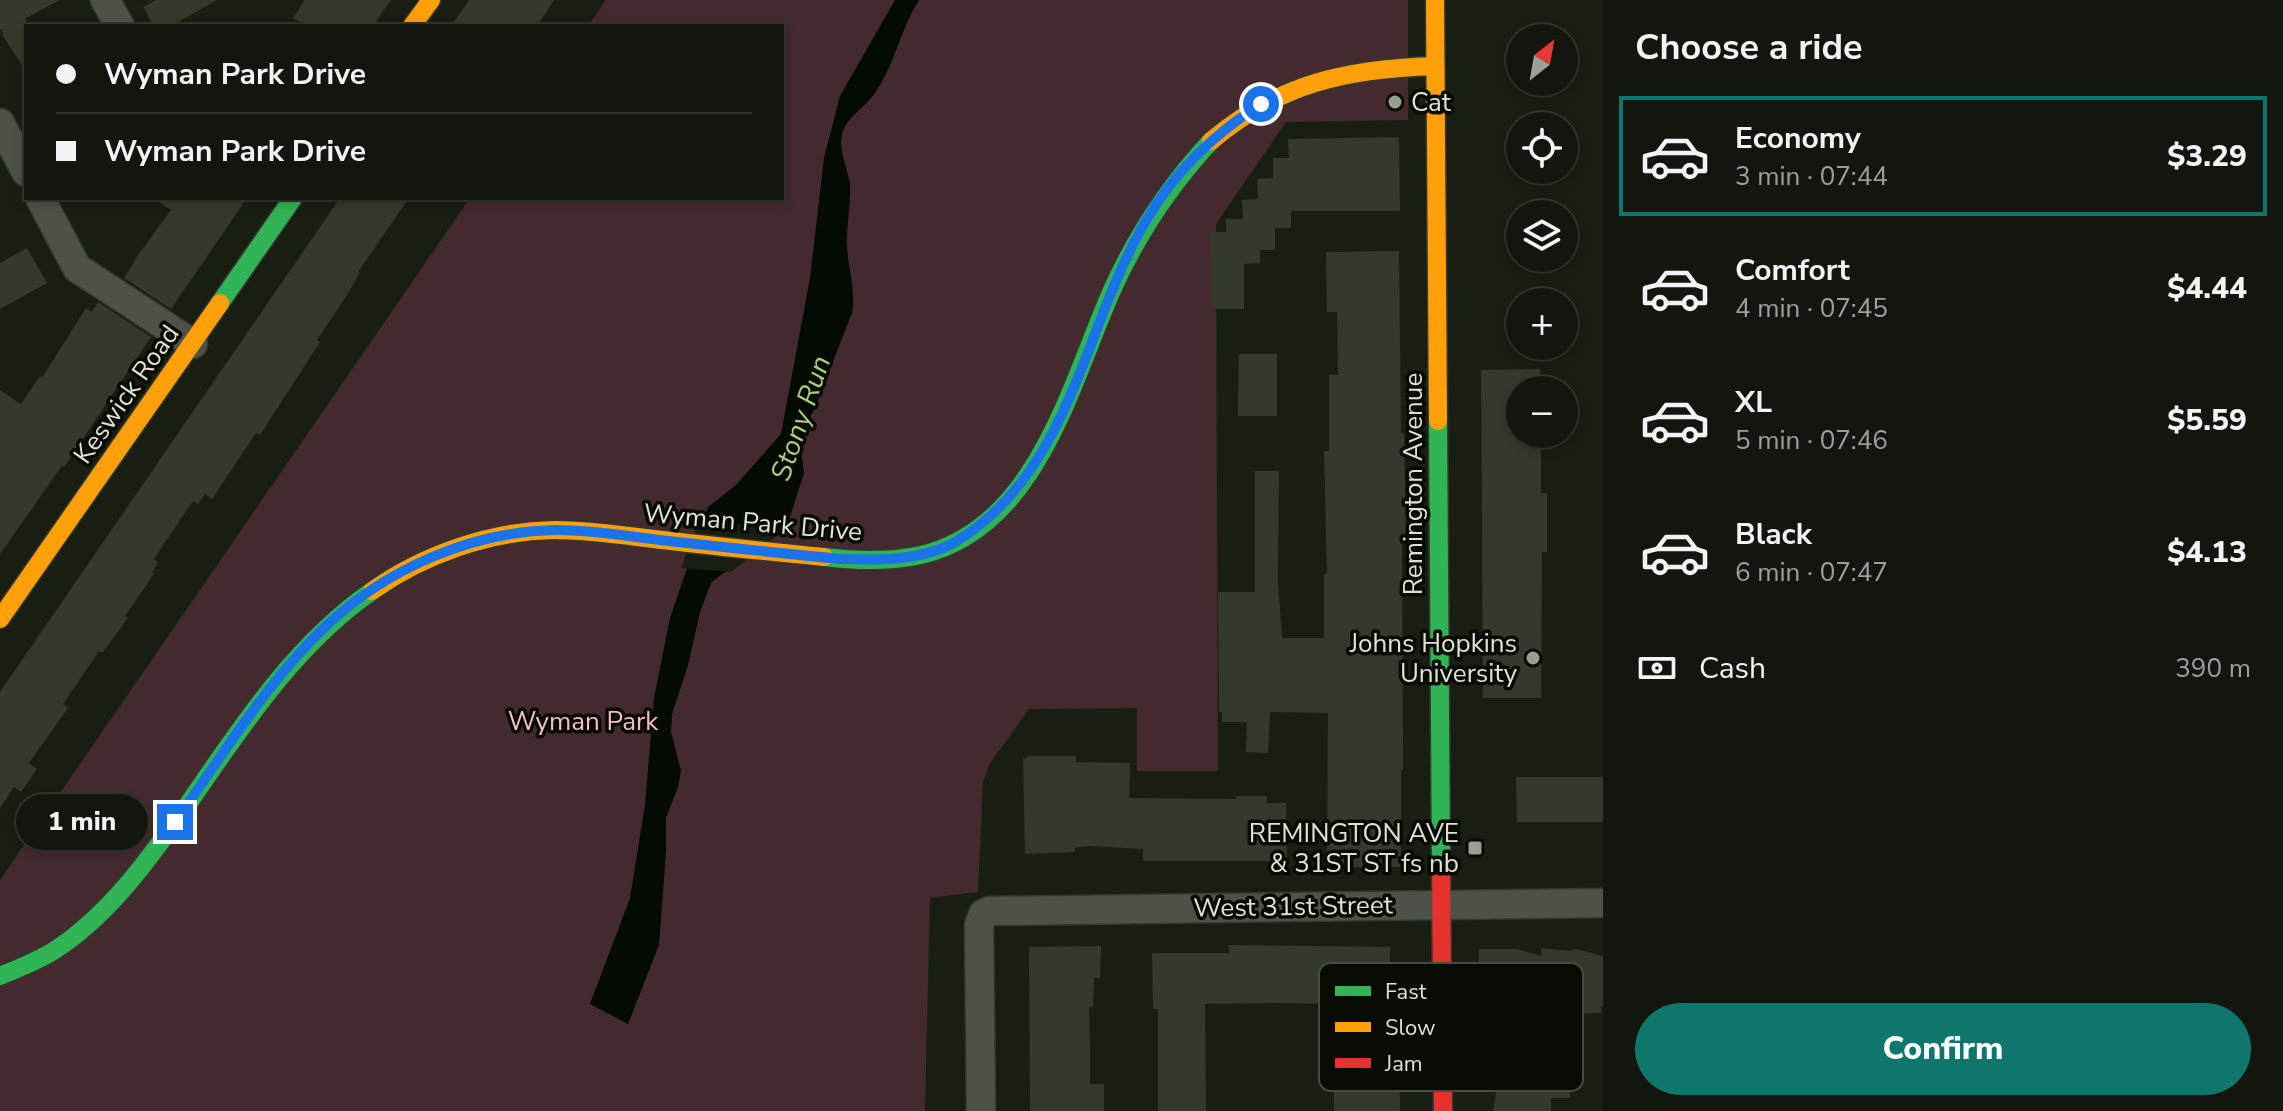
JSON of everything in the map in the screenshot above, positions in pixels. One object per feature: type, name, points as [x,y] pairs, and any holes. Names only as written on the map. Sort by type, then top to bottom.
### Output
[{"type":"street","points":[[105,0],[119,24]]},
{"type":"street","points":[[413,24],[431,0]]},
{"type":"street","name":"Remington Avenue","points":[[1435,0],[1442,963]]},
{"type":"street","name":"Wyman Park Drive","points":[[0,976],[24,968],[53,952],[107,908],[158,846],[277,681],[325,627],[363,595],[408,568],[462,547],[510,535],[558,530],[841,559],[897,559],[942,549],[976,529],[1027,476],[1058,423],[1113,287],[1146,221],[1165,191],[1194,157],[1227,127],[1279,94],[1328,77],[1381,68],[1435,66]]},
{"type":"street","points":[[8,132],[24,168]]},
{"type":"street","points":[[41,200],[77,268],[193,344]]},
{"type":"street","name":"Keswick Road","points":[[0,619],[292,200]]},
{"type":"street","name":"West 31st Street","points":[[981,1111],[979,925],[983,914],[995,910],[1603,903]]},
{"type":"street","name":"Remington Avenue","points":[[1443,1091],[1443,1111]]},
{"type":"green space","name":"Wyman Park","points":[[606,0],[1408,0],[1408,120],[1286,122],[1216,224],[1218,771],[1137,771],[1137,708],[1029,709],[990,763],[983,782],[978,892],[930,898],[925,1111],[0,1111],[0,880],[469,200],[784,200],[784,24],[589,24]]},
{"type":"water","name":"Stony Run","points":[[895,0],[919,0],[879,87],[848,121],[841,138],[850,185],[847,246],[852,313],[813,412],[802,429],[804,473],[789,520],[711,583],[700,612],[688,665],[672,714],[671,732],[681,771],[666,818],[659,945],[628,1024],[590,1004],[630,898],[645,805],[654,698],[670,618],[708,507],[736,485],[781,434],[810,278],[824,158],[840,96]]},
{"type":"pier","points":[[699,520],[785,529],[731,572],[681,568]]},
{"type":"building","points":[[0,0],[60,0],[26,18],[24,68],[0,30]]},
{"type":"building","points":[[156,0],[217,0],[175,24],[153,24],[143,7]]},
{"type":"building","points":[[305,0],[391,0],[374,24],[304,24],[293,18]]},
{"type":"building","points":[[469,0],[554,0],[538,24],[452,24]]},
{"type":"building","points":[[1399,137],[1400,211],[1291,211],[1291,228],[1275,228],[1275,250],[1260,250],[1260,263],[1244,264],[1244,309],[1212,309],[1211,232],[1226,232],[1226,219],[1243,219],[1242,200],[1258,199],[1257,179],[1273,178],[1273,158],[1289,158],[1288,139]]},
{"type":"building","points":[[156,200],[246,200],[171,309],[124,278],[171,210]]},
{"type":"building","points":[[339,200],[408,200],[358,272],[317,340],[320,342],[260,435],[256,433],[212,499],[205,494],[198,504],[193,501],[172,532],[154,559],[158,563],[152,572],[154,574],[125,616],[128,618],[102,653],[99,651],[63,704],[68,708],[29,763],[37,769],[21,792],[14,787],[0,808],[0,692]]},
{"type":"building","points":[[27,248],[47,283],[0,309],[0,263]]},
{"type":"building","points":[[1399,251],[1406,542],[1402,542],[1401,867],[1338,867],[1327,865],[1328,713],[1270,712],[1268,753],[1246,752],[1247,722],[1222,722],[1222,712],[1219,712],[1218,592],[1255,592],[1255,471],[1279,471],[1278,581],[1282,638],[1324,638],[1324,574],[1327,574],[1324,451],[1329,451],[1329,374],[1338,375],[1337,312],[1327,312],[1326,252]]},
{"type":"building","points":[[98,302],[151,337],[64,467],[0,554],[0,390],[21,404],[40,376],[42,378],[86,308],[92,312]]},
{"type":"building","points":[[1239,354],[1277,354],[1277,416],[1238,416]]},
{"type":"building","points":[[1540,369],[1540,376],[1506,376],[1506,448],[1541,448],[1541,493],[1547,493],[1547,552],[1542,552],[1541,698],[1483,698],[1481,370]]},
{"type":"building","points":[[1027,756],[1076,756],[1076,762],[1130,763],[1129,798],[1236,799],[1236,796],[1267,796],[1267,803],[1286,803],[1287,861],[1143,861],[1143,849],[1088,846],[1075,848],[1075,852],[1025,854],[1023,758],[1027,759]]},
{"type":"building","points":[[1516,777],[1603,777],[1603,822],[1517,822]]},
{"type":"building","points":[[1229,945],[1390,947],[1390,963],[1319,963],[1319,1004],[1205,1004],[1206,1111],[1158,1111],[1158,1009],[1153,1009],[1152,953],[1229,953]]},
{"type":"building","points":[[1101,946],[1100,978],[1094,978],[1093,1007],[1089,1007],[1090,1084],[1104,1084],[1104,1111],[1030,1111],[1029,947]]},
{"type":"building","points":[[1541,948],[1576,949],[1603,956],[1601,1013],[1583,1014],[1583,963],[1479,963],[1479,949],[1517,949],[1541,956]]},
{"type":"building","points":[[1334,1091],[1400,1091],[1400,1111],[1334,1111]]},
{"type":"building","points":[[1496,1091],[1570,1091],[1570,1098],[1551,1098],[1551,1111],[1493,1111]]},
{"type":"traffic: fast","points":[[824,557],[872,560],[921,555],[961,540],[994,515],[1022,483],[1045,446],[1065,406],[1113,288],[1144,229],[1181,175],[1211,141]]},
{"type":"traffic: fast","points":[[220,303],[292,200]]},
{"type":"traffic: fast","points":[[1438,421],[1441,865]]},
{"type":"traffic: fast","points":[[0,976],[55,950],[110,903],[158,846],[270,690],[317,637],[372,591]]},
{"type":"traffic: slow","points":[[413,24],[431,0]]},
{"type":"traffic: slow","points":[[1435,0],[1438,421]]},
{"type":"traffic: slow","points":[[1211,141],[1263,105],[1316,83],[1372,71],[1435,66]]},
{"type":"traffic: slow","points":[[0,619],[220,303]]},
{"type":"traffic: slow","points":[[372,591],[414,566],[459,547],[531,531],[599,532],[824,557]]},
{"type":"traffic: jam","points":[[1441,865],[1442,963]]},
{"type":"traffic: jam","points":[[1443,1091],[1443,1111]]},
{"type":"place","name":"Cat","points":[[1395,102]]},
{"type":"place","name":"Johns Hopkins University","points":[[1533,658]]},
{"type":"place","name":"REMINGTON AVE & 31ST ST fs nb","points":[[1475,848]]},
{"type":"route","points":[[175,822],[277,681],[325,627],[363,595],[430,558],[510,535],[558,530],[873,560],[919,555],[959,541],[1012,495],[1041,453],[1079,376],[1126,258],[1165,191],[1210,142],[1261,104]]}]
